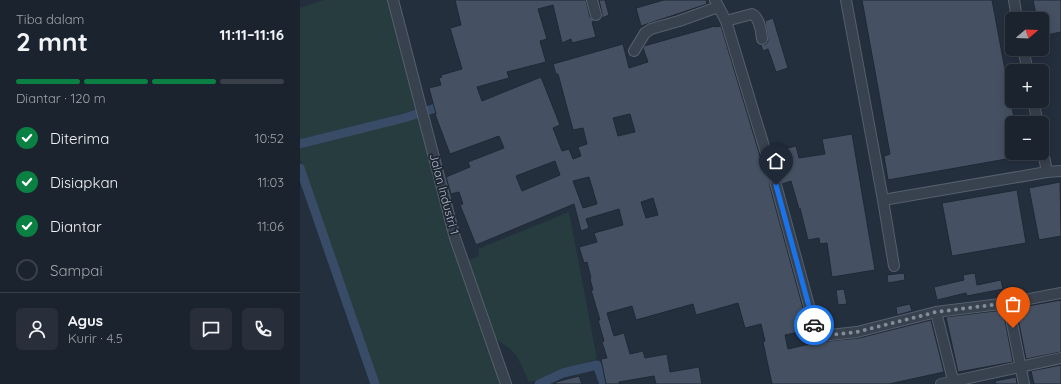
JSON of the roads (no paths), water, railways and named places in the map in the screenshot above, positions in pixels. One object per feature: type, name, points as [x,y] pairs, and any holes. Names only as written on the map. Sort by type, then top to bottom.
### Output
[{"type":"street","name":"Jalan Industri 1","points":[[393,0],[455,238],[506,384]]},
{"type":"street","points":[[592,0],[596,14]]},
{"type":"street","points":[[846,0],[894,266]]},
{"type":"street","points":[[1014,0],[1017,12]]},
{"type":"street","points":[[634,51],[645,33],[717,3],[726,21],[766,153]]},
{"type":"street","points":[[726,21],[752,14],[756,16],[758,20],[762,39]]},
{"type":"street","points":[[1045,160],[1047,172]]},
{"type":"street","points":[[883,200],[1047,172],[1061,171]]},
{"type":"street","points":[[776,185],[816,331],[821,336],[857,332],[936,312],[1008,303],[1061,293]]},
{"type":"street","points":[[1008,303],[1024,384]]},
{"type":"street","points":[[936,312],[954,383]]},
{"type":"street","points":[[941,384],[954,383],[1020,366],[1061,358]]},
{"type":"waterway","points":[[300,144],[404,118],[445,105]]},
{"type":"waterway","points":[[300,168],[375,384]]},
{"type":"waterway","points":[[539,384],[563,373],[597,365],[604,384]]},
{"type":"tunnel","points":[[766,153],[776,185]]}]
